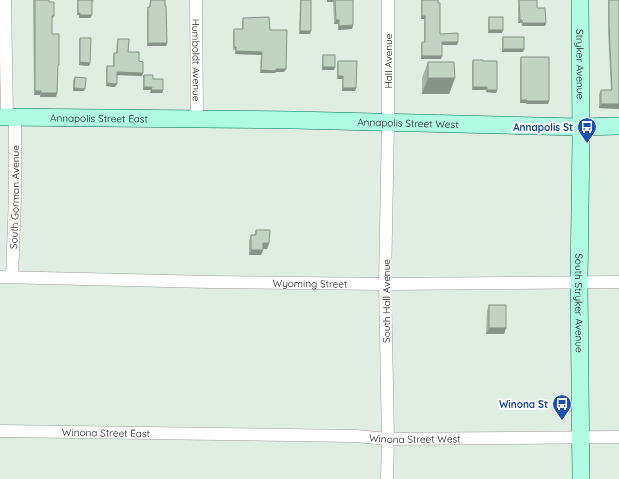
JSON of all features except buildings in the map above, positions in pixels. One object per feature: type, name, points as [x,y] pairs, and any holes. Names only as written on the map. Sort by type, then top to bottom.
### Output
[{"type":"street","name":"South Gorman Avenue","points":[[6,0],[7,117],[15,196],[6,277]]},
{"type":"street","name":"Humboldt Avenue","points":[[196,0],[197,119]]},
{"type":"street","name":"Hall Avenue","points":[[388,0],[388,123]]},
{"type":"street","name":"Stryker Avenue","points":[[580,0],[580,127]]},
{"type":"street","name":"Annapolis Street East","points":[[7,117],[197,119]]},
{"type":"street","name":"Annapolis Street West","points":[[197,119],[580,127],[619,126]]},
{"type":"street","name":"South Hall Avenue","points":[[387,479],[388,439],[385,284],[388,123]]},
{"type":"street","name":"South Stryker Avenue","points":[[580,127],[579,282],[581,479]]},
{"type":"street","name":"Wyoming Street","points":[[6,277],[209,282],[385,284],[619,282]]},
{"type":"street","name":"Winona Street East","points":[[0,431],[212,434]]},
{"type":"street","name":"Winona Street West","points":[[212,434],[356,436],[388,439],[619,437]]},
{"type":"place","name":"Annapolis St","points":[[587,144]]},
{"type":"place","name":"Winona St","points":[[562,421]]}]
